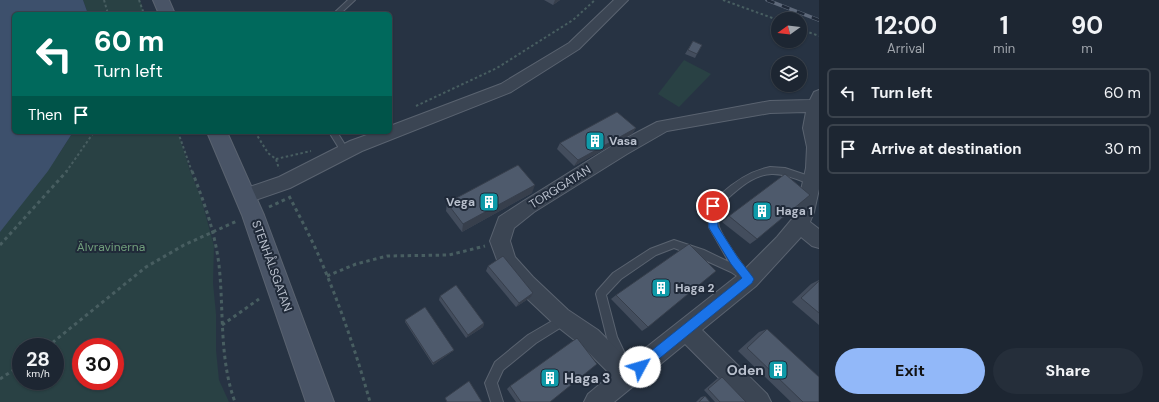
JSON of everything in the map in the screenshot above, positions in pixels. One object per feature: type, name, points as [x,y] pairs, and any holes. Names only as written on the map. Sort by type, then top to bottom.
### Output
[{"type":"street","points":[[161,0],[166,12]]},
{"type":"street","points":[[392,133],[506,88],[574,46],[622,0]]},
{"type":"street","points":[[596,402],[749,279],[784,243],[799,225],[805,212],[815,168],[817,149],[812,128],[817,100]]},
{"type":"street","name":"TORGGATAN","points":[[500,241],[506,223],[528,207],[621,149],[663,126],[817,100]]},
{"type":"street","name":"STENHÅLSGATAN","points":[[218,134],[253,215],[320,402]]},
{"type":"street","points":[[244,196],[284,183],[345,151],[388,134]]},
{"type":"street","points":[[799,225],[819,240]]},
{"type":"street","points":[[500,241],[507,262],[526,284],[564,319],[590,338],[628,376]]},
{"type":"street","points":[[686,329],[759,402]]},
{"type":"lane","points":[[338,12],[352,0]]},
{"type":"lane","points":[[334,134],[345,151]]},
{"type":"lane","points":[[749,279],[734,261],[714,228],[713,206],[736,186],[752,177],[771,170],[791,174],[812,181]]},
{"type":"lane","points":[[628,376],[612,338],[601,294],[617,276],[653,252],[674,244],[701,253],[734,269],[749,279]]},
{"type":"lane","points":[[498,402],[491,383],[499,366],[532,339],[564,319]]},
{"type":"path","points":[[104,0],[107,12]]},
{"type":"path","points":[[139,0],[143,12]]},
{"type":"path","points":[[411,108],[497,68],[573,20],[595,0]]},
{"type":"path","points":[[723,0],[771,17]]},
{"type":"path","points":[[807,32],[819,36]]},
{"type":"path","points":[[0,245],[52,189],[85,147],[93,134]]},
{"type":"path","points":[[179,134],[184,155],[213,231],[217,252],[223,346],[232,394],[235,402]]},
{"type":"path","points":[[256,134],[268,153],[276,159],[290,197],[308,231],[355,348],[370,402]]},
{"type":"path","points":[[58,338],[135,275],[164,256],[213,231]]},
{"type":"path","points":[[327,276],[356,264],[387,256],[449,255],[469,252],[500,241]]},
{"type":"path","points":[[222,325],[259,299]]},
{"type":"path","points":[[0,379],[12,370]]},
{"type":"green space","points":[[83,0],[140,0],[143,12],[87,12]]},
{"type":"green space","points":[[684,60],[711,74],[679,107],[658,94]]},
{"type":"green space","name":"Älvravinerna","points":[[72,134],[179,134],[190,171],[201,198],[214,246],[213,283],[216,314],[216,350],[219,380],[229,402],[0,402],[0,224],[59,154]]},
{"type":"water","points":[[0,0],[83,0],[87,12],[12,12],[12,134],[72,134],[48,171],[0,232]]},
{"type":"building","points":[[693,41],[702,45],[697,54],[688,50]]},
{"type":"building","name":"Vasa","points":[[617,112],[636,128],[578,160],[560,143]]},
{"type":"building","name":"Vega","points":[[518,165],[535,185],[463,224],[447,203]]},
{"type":"building","name":"Haga 1","points":[[785,174],[810,195],[757,239],[729,216]]},
{"type":"building","name":"Haga 2","points":[[689,244],[716,271],[648,327],[616,295]]},
{"type":"building","points":[[503,256],[533,293],[519,303],[488,266]]},
{"type":"building","points":[[819,281],[819,313],[801,298]]},
{"type":"building","points":[[456,285],[484,323],[468,335],[440,296]]},
{"type":"building","points":[[425,307],[454,350],[433,363],[405,320]]},
{"type":"building","name":"Oden","points":[[767,329],[819,377],[819,402],[803,402],[747,348]]},
{"type":"building","name":"Haga 3","points":[[577,338],[597,364],[550,402],[521,402],[510,386]]},
{"type":"building","points":[[722,377],[746,402],[720,402],[708,389]]},
{"type":"building","points":[[469,381],[482,402],[447,402],[445,398]]},
{"type":"building","points":[[705,396],[710,402],[699,402]]},
{"type":"railway","points":[[767,0],[819,20]]},
{"type":"place","name":"Vasa","points":[[595,141]]},
{"type":"place","name":"Vega","points":[[489,202]]},
{"type":"place","name":"Haga 1","points":[[762,211]]},
{"type":"place","name":"Haga 2","points":[[661,288]]},
{"type":"place","name":"Oden","points":[[778,370]]},
{"type":"place","name":"Haga 3","points":[[550,378]]},
{"type":"route","points":[[640,367],[749,279],[734,261],[714,228],[713,206]]}]
